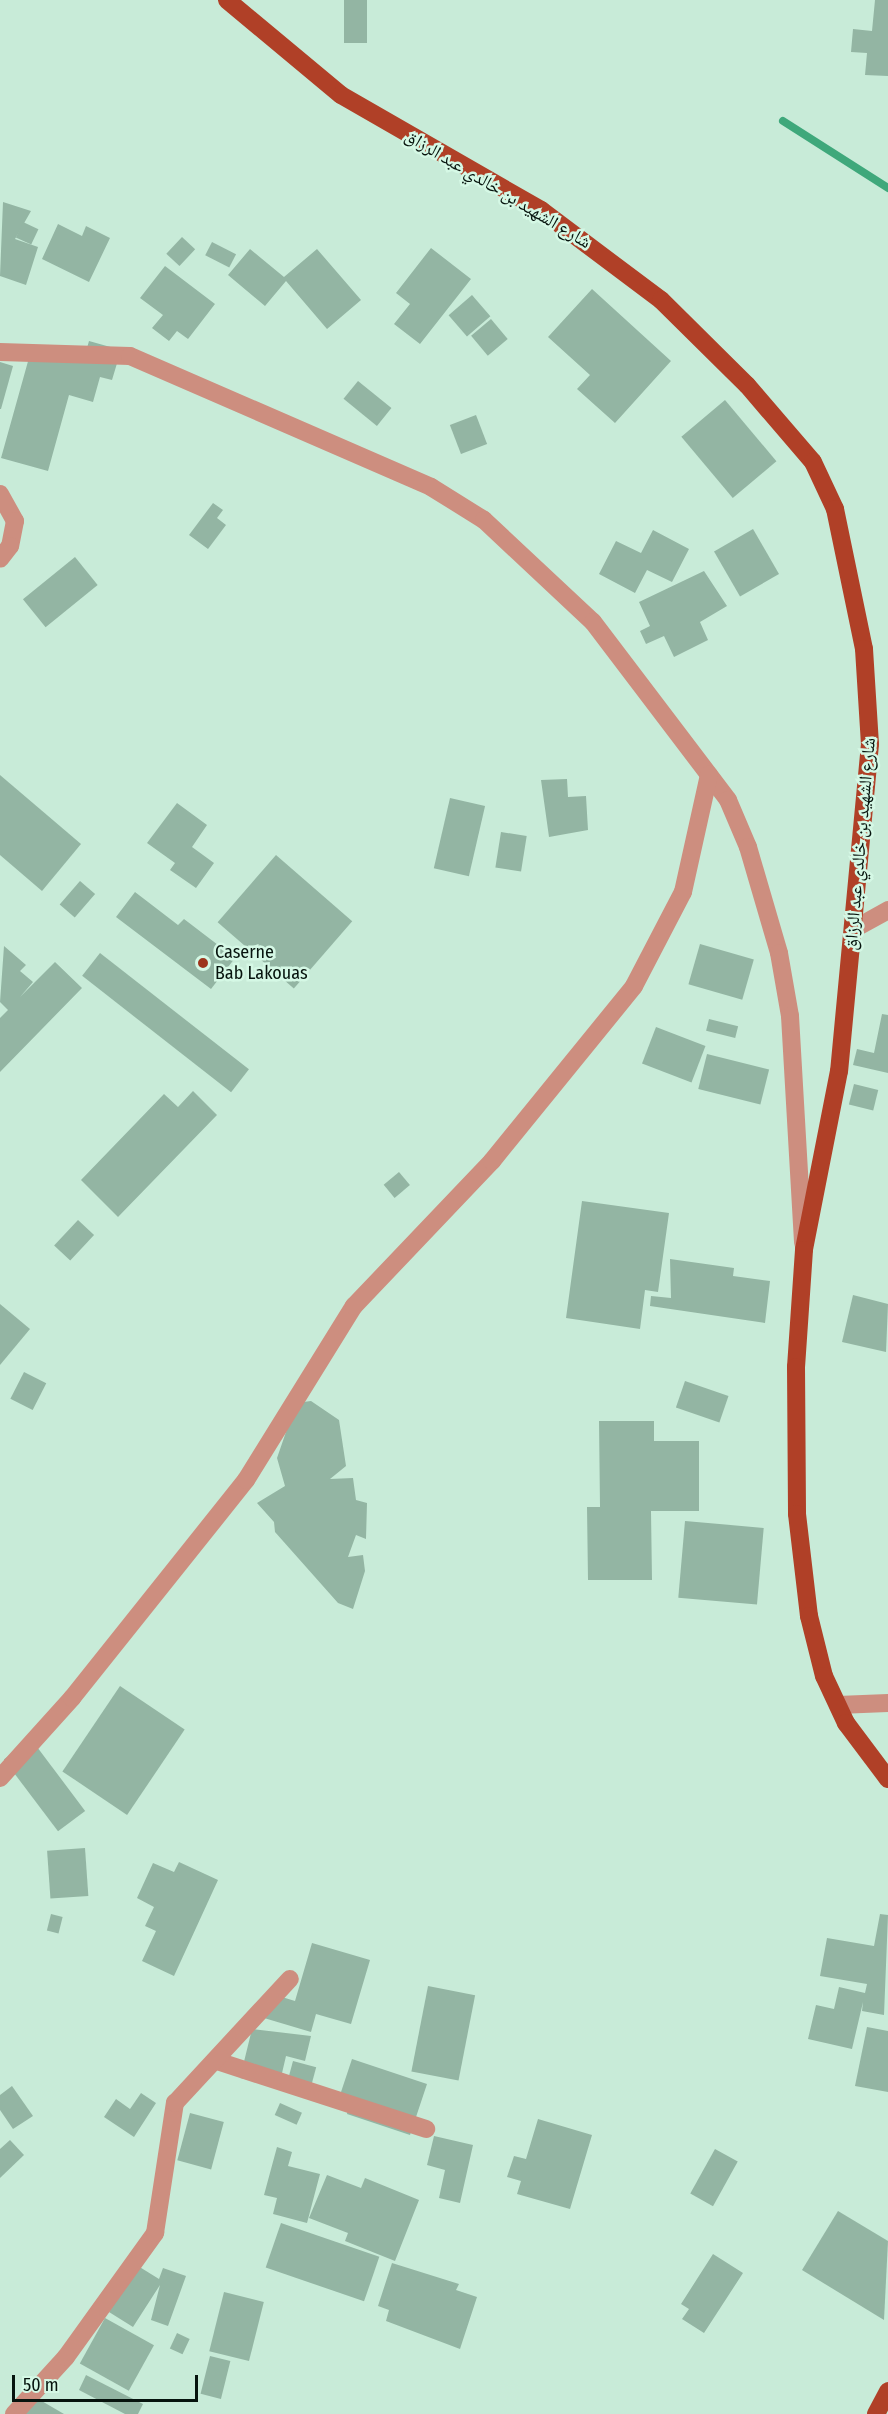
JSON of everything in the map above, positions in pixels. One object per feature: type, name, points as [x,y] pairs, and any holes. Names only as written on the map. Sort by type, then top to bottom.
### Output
[{"type":"main road","name":"شارع الشهيد بن خالدي عبد الرزاق","points":[[232,0],[341,95],[596,247],[661,300],[739,377],[813,462],[835,509],[864,649],[870,744],[839,1071],[804,1250],[796,1367],[797,1514],[809,1616],[838,1705],[888,1779]]},
{"type":"main road","points":[[876,2414],[888,2391]]},
{"type":"street","points":[[0,352],[130,356],[432,487],[484,520],[585,614],[728,800],[748,847],[779,953],[790,1016],[795,1175],[804,1250]]},
{"type":"street","points":[[0,494],[15,521],[10,546],[0,559]]},
{"type":"street","points":[[0,1778],[72,1698],[246,1480],[354,1306],[492,1161],[634,986],[683,891],[709,775]]},
{"type":"street","points":[[854,930],[888,910]]},
{"type":"street","points":[[838,1705],[888,1703]]},
{"type":"street","points":[[14,2414],[66,2357],[155,2233],[175,2103],[217,2061],[290,1979]]},
{"type":"street","points":[[217,2061],[426,2129]]},
{"type":"building","points":[[344,0],[367,0],[367,43],[344,43]]},
{"type":"building","points":[[875,0],[888,0],[888,76],[865,75],[867,53],[851,52],[853,29],[872,31]]},
{"type":"building","points":[[3,202],[31,211],[15,239],[38,247],[26,285],[0,276]]},
{"type":"building","points":[[23,222],[38,229],[31,245],[16,237]]},
{"type":"building","points":[[58,224],[82,236],[86,226],[110,238],[89,282],[42,259]]},
{"type":"building","points":[[182,237],[195,249],[179,266],[166,254]]},
{"type":"building","points":[[212,242],[236,254],[229,268],[205,255]]},
{"type":"building","points":[[431,248],[471,279],[420,344],[394,324],[410,304],[396,293]]},
{"type":"building","points":[[250,249],[284,277],[317,249],[361,300],[327,329],[286,281],[265,306],[228,275]]},
{"type":"building","points":[[165,266],[215,304],[188,339],[177,331],[169,341],[152,328],[163,315],[140,298]]},
{"type":"building","points":[[592,289],[671,361],[615,423],[577,389],[590,375],[548,337]]},
{"type":"building","points":[[472,295],[490,316],[467,336],[449,315]]},
{"type":"building","points":[[491,319],[508,339],[488,356],[471,336]]},
{"type":"building","points":[[89,341],[121,350],[112,380],[100,377],[93,402],[69,395],[48,471],[1,458],[32,347],[83,362]]},
{"type":"building","points":[[0,362],[13,366],[1,409],[0,409]]},
{"type":"building","points":[[358,381],[391,408],[377,426],[344,399]]},
{"type":"building","points":[[725,400],[776,461],[733,498],[681,437]]},
{"type":"building","points":[[476,415],[487,444],[461,454],[450,425]]},
{"type":"building","points":[[213,503],[223,510],[217,518],[226,525],[208,549],[189,535]]},
{"type":"building","points":[[753,529],[779,574],[740,597],[714,552]]},
{"type":"building","points":[[653,530],[689,549],[672,582],[647,570],[635,593],[599,574],[616,541],[641,553]]},
{"type":"building","points":[[75,557],[98,585],[46,627],[23,599]]},
{"type":"building","points":[[704,571],[727,606],[700,622],[708,640],[674,657],[664,636],[646,644],[640,631],[650,626],[639,602]]},
{"type":"building","points":[[0,775],[81,844],[42,891],[0,855]]},
{"type":"building","points":[[567,779],[568,797],[586,796],[588,830],[549,837],[541,780]]},
{"type":"building","points":[[450,798],[485,806],[469,876],[434,868]]},
{"type":"building","points":[[177,803],[207,825],[192,847],[214,863],[196,888],[170,870],[175,863],[147,843]]},
{"type":"building","points":[[501,832],[527,836],[521,872],[495,868]]},
{"type":"building","points":[[276,855],[352,921],[294,988],[218,922]]},
{"type":"building","points":[[80,881],[95,894],[75,918],[60,904]]},
{"type":"building","points":[[135,892],[178,925],[184,919],[235,958],[211,989],[116,917]]},
{"type":"building","points":[[700,944],[754,959],[742,1000],[688,984]]},
{"type":"building","points":[[4,946],[26,965],[20,971],[33,982],[20,997],[55,962],[82,988],[0,1072],[0,1018],[8,1010],[0,1002]]},
{"type":"building","points":[[100,953],[249,1069],[231,1092],[82,976]]},
{"type":"building","points":[[882,1014],[888,1015],[888,1073],[853,1065],[857,1049],[874,1053]]},
{"type":"building","points":[[709,1019],[738,1026],[735,1038],[706,1031]]},
{"type":"building","points":[[656,1027],[705,1046],[692,1082],[642,1063]]},
{"type":"building","points":[[707,1054],[769,1069],[760,1104],[698,1089]]},
{"type":"building","points":[[854,1084],[878,1090],[873,1110],[849,1104]]},
{"type":"building","points":[[193,1091],[217,1115],[118,1217],[81,1180],[164,1094],[178,1107]]},
{"type":"building","points":[[399,1172],[410,1185],[395,1198],[384,1185]]},
{"type":"building","points":[[582,1201],[669,1213],[658,1292],[645,1290],[640,1329],[566,1318]]},
{"type":"building","points":[[78,1220],[94,1235],[70,1261],[54,1246]]},
{"type":"building","points":[[670,1259],[734,1268],[733,1276],[770,1281],[765,1323],[650,1306],[651,1296],[671,1298]]},
{"type":"building","points":[[853,1295],[888,1304],[886,1352],[842,1342]]},
{"type":"building","points":[[0,1304],[30,1329],[0,1365]]},
{"type":"building","points":[[24,1372],[46,1383],[33,1410],[10,1399]]},
{"type":"building","points":[[685,1381],[728,1396],[719,1422],[676,1407]]},
{"type":"building","points":[[311,1401],[339,1420],[346,1466],[330,1479],[353,1478],[356,1500],[367,1503],[366,1539],[356,1535],[348,1557],[363,1555],[365,1571],[353,1609],[338,1603],[275,1532],[274,1522],[257,1503],[285,1486],[277,1458],[296,1403]]},
{"type":"building","points":[[599,1421],[654,1421],[654,1441],[699,1441],[699,1511],[651,1511],[652,1580],[588,1580],[587,1507],[600,1507]]},
{"type":"building","points":[[685,1521],[764,1528],[757,1605],[678,1598]]},
{"type":"building","points":[[120,1686],[185,1730],[127,1815],[62,1771]]},
{"type":"building","points":[[31,1739],[85,1811],[58,1831],[4,1759]]},
{"type":"building","points":[[85,1848],[88,1896],[50,1899],[47,1851]]},
{"type":"building","points":[[179,1862],[218,1880],[174,1976],[142,1961],[156,1931],[145,1926],[154,1907],[137,1898],[153,1863],[174,1872]]},
{"type":"building","points":[[51,1914],[63,1917],[59,1933],[47,1930]]},
{"type":"building","points":[[880,1914],[888,1915],[884,2015],[862,2011],[863,2002],[852,2049],[808,2039],[816,2005],[834,2009],[839,1987],[865,1993],[867,1984],[820,1976],[827,1938],[874,1946]]},
{"type":"building","points":[[312,1943],[370,1960],[351,2024],[316,2014],[311,2032],[264,2018],[272,1994],[295,2001]]},
{"type":"building","points":[[428,1986],[475,1995],[459,2081],[411,2071]]},
{"type":"building","points":[[867,2027],[888,2031],[888,2092],[855,2086]]},
{"type":"building","points":[[252,2029],[311,2036],[305,2061],[286,2056],[279,2086],[240,2078]]},
{"type":"building","points":[[352,2059],[427,2084],[410,2135],[347,2114],[349,2105],[338,2101]]},
{"type":"building","points":[[293,2061],[316,2067],[309,2095],[285,2089]]},
{"type":"building","points":[[12,2086],[33,2116],[13,2129],[0,2110],[0,2095]]},
{"type":"building","points":[[141,2093],[156,2103],[134,2137],[104,2117],[116,2099],[130,2109]]},
{"type":"building","points":[[280,2103],[302,2113],[297,2125],[275,2115]]},
{"type":"building","points":[[190,2113],[224,2122],[211,2169],[177,2160]]},
{"type":"building","points":[[538,2119],[592,2135],[570,2209],[517,2194],[521,2181],[507,2177],[514,2156],[526,2159]]},
{"type":"building","points":[[434,2136],[473,2145],[460,2203],[439,2198],[445,2170],[427,2165]]},
{"type":"building","points":[[10,2140],[24,2155],[0,2178],[0,2149]]},
{"type":"building","points":[[277,2147],[292,2152],[288,2166],[320,2174],[307,2223],[273,2214],[277,2198],[264,2195]]},
{"type":"building","points":[[715,2149],[738,2162],[713,2206],[690,2194]]},
{"type":"building","points":[[327,2175],[361,2188],[365,2178],[419,2200],[395,2261],[345,2241],[348,2233],[309,2218]]},
{"type":"building","points":[[838,2211],[888,2241],[884,2320],[802,2270]]},
{"type":"building","points":[[281,2223],[379,2257],[364,2301],[266,2267]]},
{"type":"building","points":[[713,2254],[743,2273],[704,2333],[682,2319],[689,2309],[681,2304]]},
{"type":"building","points":[[392,2263],[459,2284],[456,2290],[477,2297],[460,2349],[386,2321],[389,2310],[378,2306]]},
{"type":"building","points":[[138,2266],[159,2279],[163,2268],[186,2276],[168,2326],[151,2320],[160,2285],[133,2327],[109,2312]]},
{"type":"building","points":[[224,2292],[264,2302],[249,2361],[209,2351]]},
{"type":"building","points":[[105,2318],[154,2345],[129,2391],[80,2363]]},
{"type":"building","points":[[177,2333],[190,2339],[183,2354],[170,2348]]},
{"type":"building","points":[[210,2356],[230,2361],[221,2399],[201,2394]]},
{"type":"building","points":[[86,2375],[143,2404],[138,2414],[125,2414],[79,2390]]},
{"type":"building","points":[[28,2393],[64,2414],[16,2414]]},
{"type":"waterway","points":[[783,121],[888,188]]},
{"type":"place","name":"Caserne Bab Lakouas","points":[[203,963]]}]
